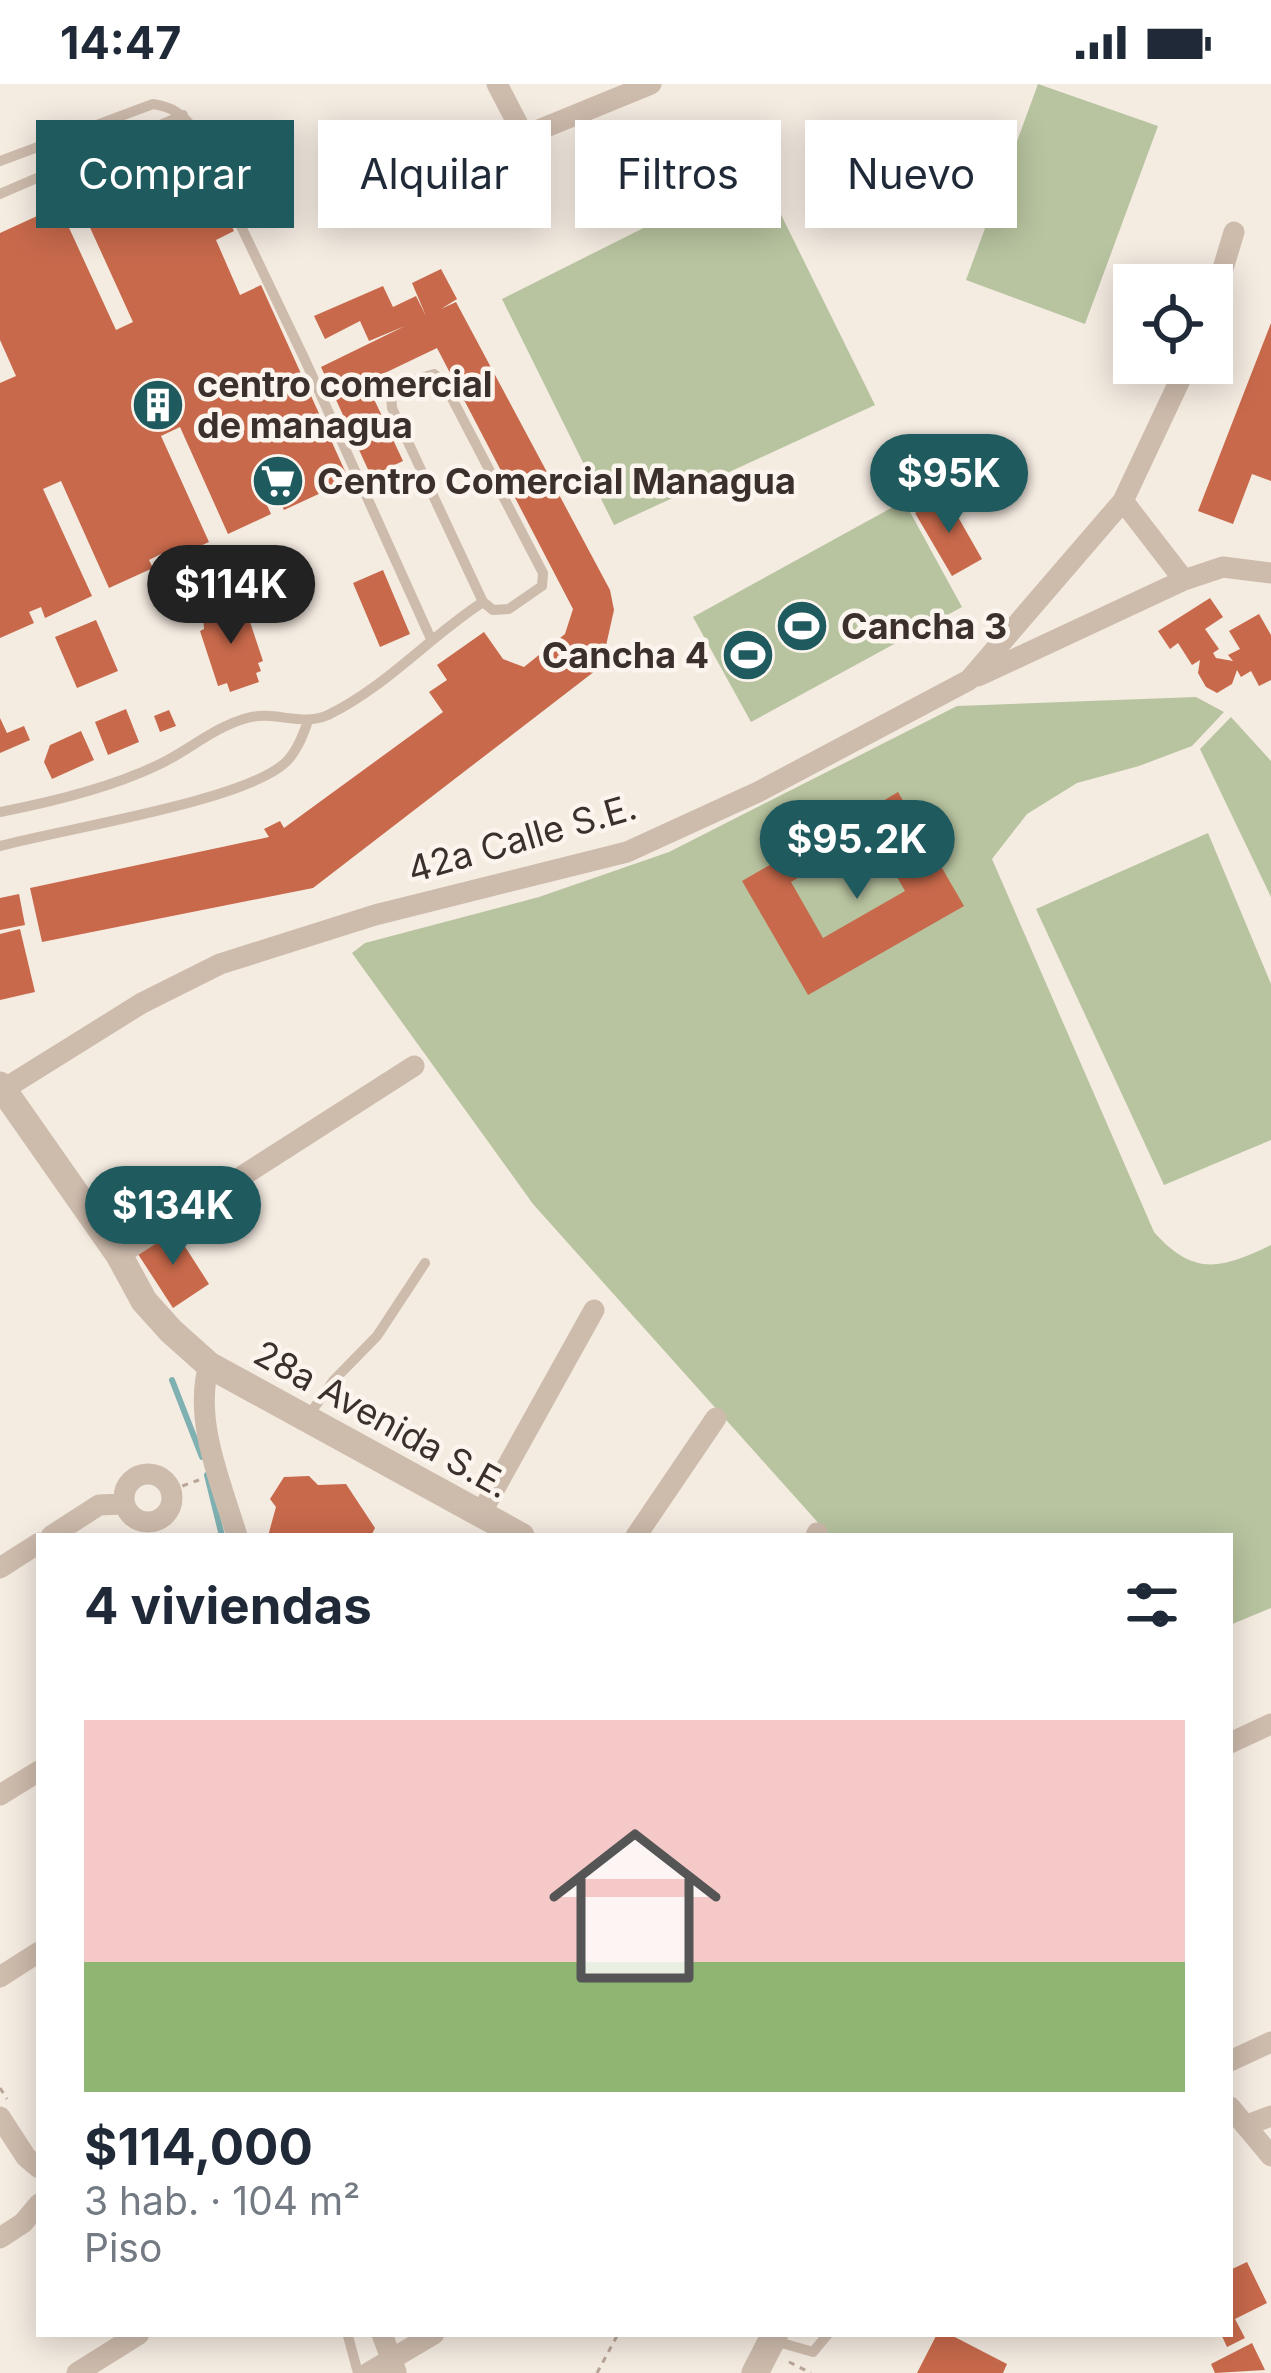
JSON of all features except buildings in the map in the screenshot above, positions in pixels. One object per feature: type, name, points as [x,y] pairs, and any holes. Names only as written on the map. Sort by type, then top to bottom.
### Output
[{"type":"street","points":[[497,84],[516,120]]},
{"type":"street","points":[[551,125],[651,84]]},
{"type":"street","points":[[1224,264],[1234,232]]},
{"type":"street","name":"42a Calle S.E.","points":[[1,1089],[142,1003],[220,964],[301,936],[627,852],[758,792],[969,680],[1123,500],[1178,384]]},
{"type":"street","points":[[1123,500],[1184,580]]},
{"type":"street","points":[[969,680],[1184,580],[1223,567],[1271,573]]},
{"type":"street","points":[[119,1255],[414,1066]]},
{"type":"street","name":"28a Avenida S.E.","points":[[1,1089],[119,1255],[144,1301],[209,1365],[515,1533]]},
{"type":"street","points":[[480,1515],[594,1310]]},
{"type":"street","points":[[209,1365],[203,1386],[206,1424],[236,1533]]},
{"type":"street","points":[[638,1533],[716,1418]]},
{"type":"street","points":[[141,1474],[159,1476],[171,1490],[170,1510],[158,1529],[135,1520],[123,1504],[126,1486],[141,1474]]},
{"type":"street","points":[[56,1533],[99,1505],[123,1504]]},
{"type":"street","points":[[0,1568],[36,1546]]},
{"type":"street","points":[[1233,1742],[1271,1724]]},
{"type":"street","points":[[0,1795],[31,1776]]},
{"type":"street","points":[[0,1977],[36,1954]]},
{"type":"street","points":[[1233,2060],[1271,2042]]},
{"type":"street","points":[[1233,2110],[1271,2156]]},
{"type":"street","points":[[1247,2125],[1271,2116]]},
{"type":"street","points":[[0,2117],[36,2165]]},
{"type":"street","points":[[0,2237],[22,2224],[36,2208]]},
{"type":"street","points":[[77,2373],[134,2337]]},
{"type":"street","points":[[378,2369],[382,2337]]},
{"type":"street","points":[[378,2369],[429,2337]]},
{"type":"street","points":[[754,2373],[774,2337]]},
{"type":"lane","points":[[0,161],[153,104],[183,115],[195,130],[295,339],[431,639]]},
{"type":"lane","points":[[0,194],[183,115]]},
{"type":"lane","points":[[434,374],[444,383],[543,573],[542,586],[509,609],[494,610],[483,602],[392,408],[391,394],[421,375],[434,374]]},
{"type":"lane","points":[[0,812],[154,767],[242,719],[276,716],[308,721],[324,716],[380,682],[483,602]]},
{"type":"lane","points":[[0,845],[190,801],[263,777],[285,762],[308,721]]},
{"type":"lane","points":[[304,1420],[333,1381],[377,1336],[425,1263]]},
{"type":"lane","points":[[350,2337],[378,2369]]},
{"type":"lane","points":[[774,2337],[813,2352],[826,2337]]},
{"type":"path","points":[[171,1490],[198,1480]]},
{"type":"path","points":[[597,2373],[616,2337]]},
{"type":"green space","points":[[1038,84],[1158,126],[1085,324],[966,280],[985,228],[1017,228],[1017,141]]},
{"type":"green space","points":[[781,215],[875,405],[614,525],[502,299],[643,228],[781,228]]},
{"type":"green space","points":[[904,501],[962,607],[751,722],[693,617]]},
{"type":"green space","points":[[1196,697],[1224,712],[1192,746],[1077,783],[1027,814],[992,859],[1154,1232],[1182,1256],[1209,1264],[1271,1245],[1271,1608],[1233,1624],[1233,1533],[827,1533],[533,1204],[352,953],[365,943],[539,897],[669,852],[957,706]]},
{"type":"green space","points":[[1231,717],[1271,761],[1271,897],[1200,749]]},
{"type":"green space","points":[[1208,833],[1271,984],[1271,1140],[1164,1185],[1036,909]]},
{"type":"waterway","points":[[172,1380],[202,1457]]},
{"type":"waterway","points":[[207,1475],[221,1533]]},
{"type":"place","name":"centro comercial de managua","points":[[158,405]]},
{"type":"place","name":"Centro Comercial Managua","points":[[278,481]]},
{"type":"place","name":"Cancha 3","points":[[802,626]]},
{"type":"place","name":"Cancha 4","points":[[748,655]]}]
